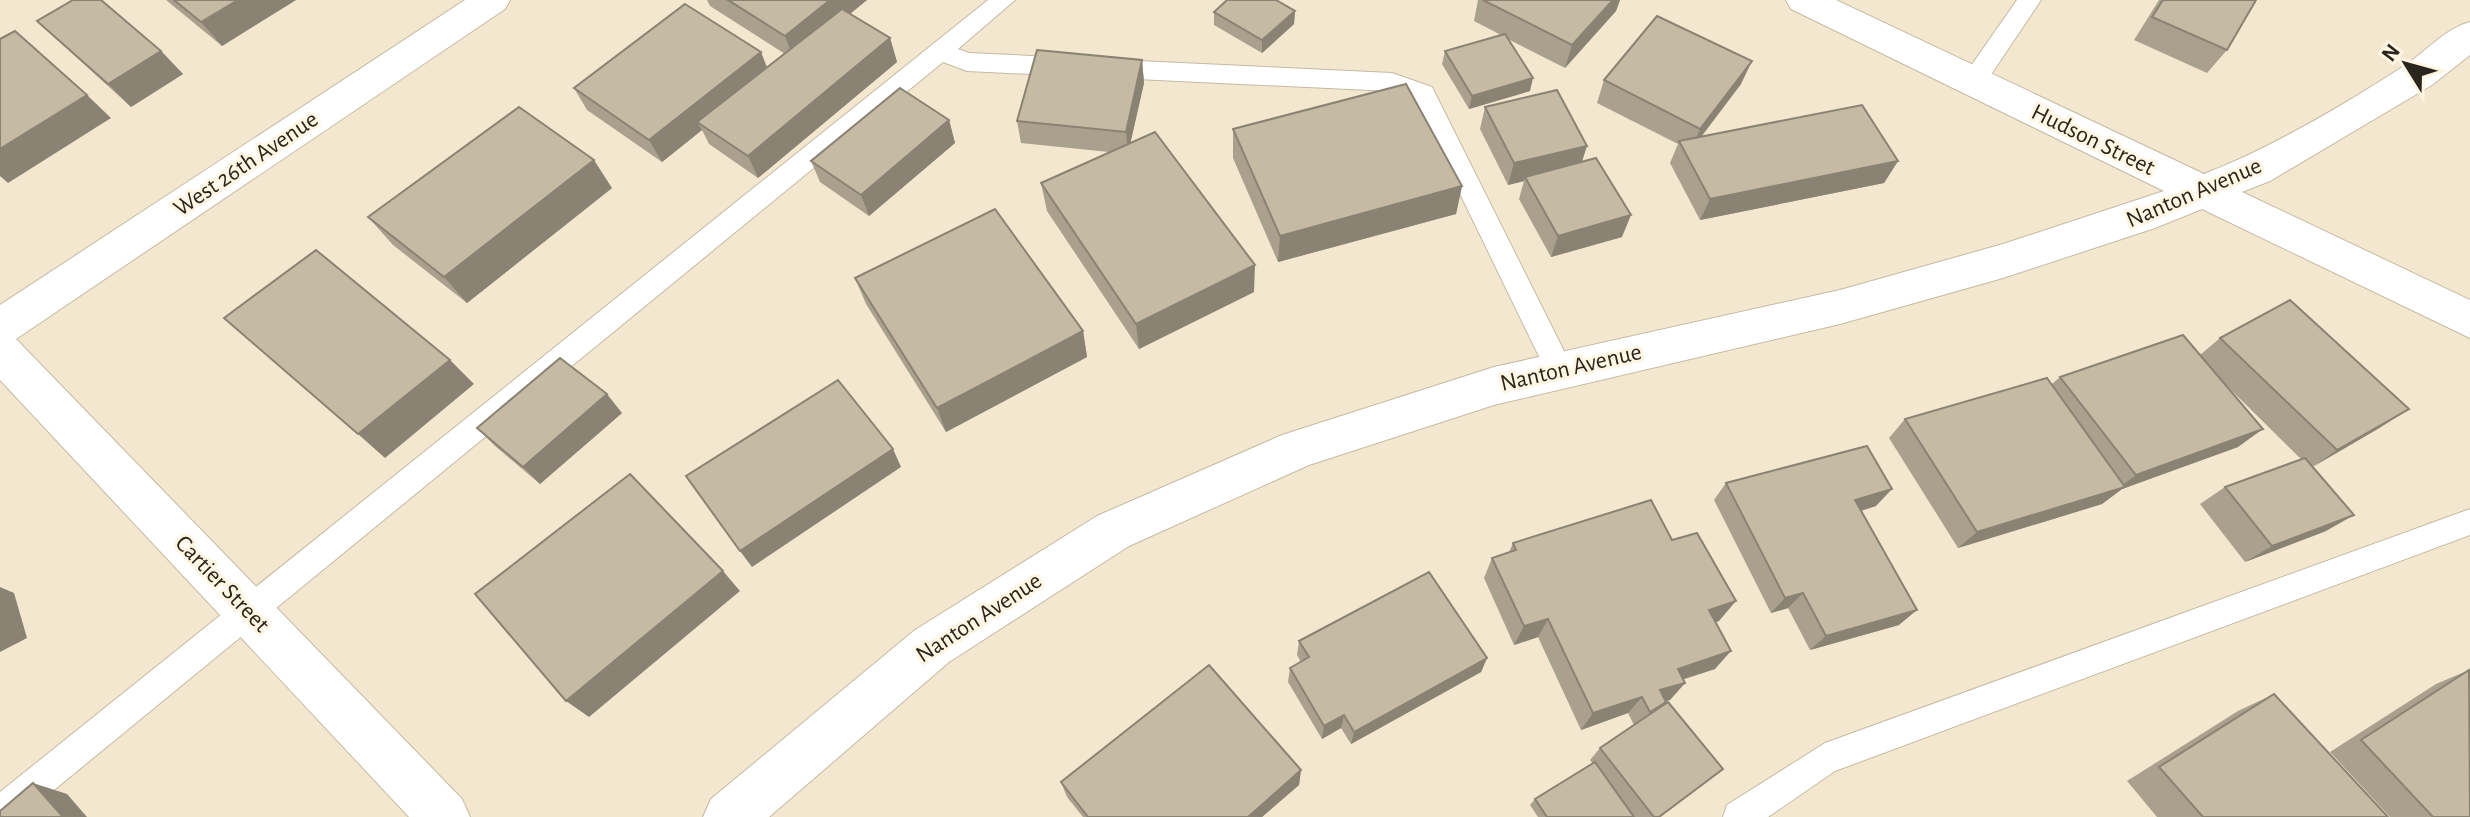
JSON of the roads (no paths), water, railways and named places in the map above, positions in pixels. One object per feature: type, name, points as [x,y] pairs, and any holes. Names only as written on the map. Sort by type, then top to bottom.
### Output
[{"type":"street","name":"West 26th Avenue","points":[[0,327],[492,0]]},
{"type":"street","name":"Hudson Street","points":[[1804,0],[2470,320]]},
{"type":"street","name":"Nanton Avenue","points":[[729,817],[932,646],[1113,531],[1298,449],[1494,386],[1854,303],[2003,261],[2141,217],[2256,170],[2419,75],[2470,35]]},
{"type":"street","name":"Cartier Street","points":[[0,351],[444,817]]},
{"type":"lane","points":[[0,813],[1003,0]]},
{"type":"lane","points":[[1973,82],[2029,0]]},
{"type":"lane","points":[[940,51],[967,62],[1392,82],[1423,93],[1559,369]]},
{"type":"lane","points":[[1739,817],[1825,759],[2470,522]]}]
